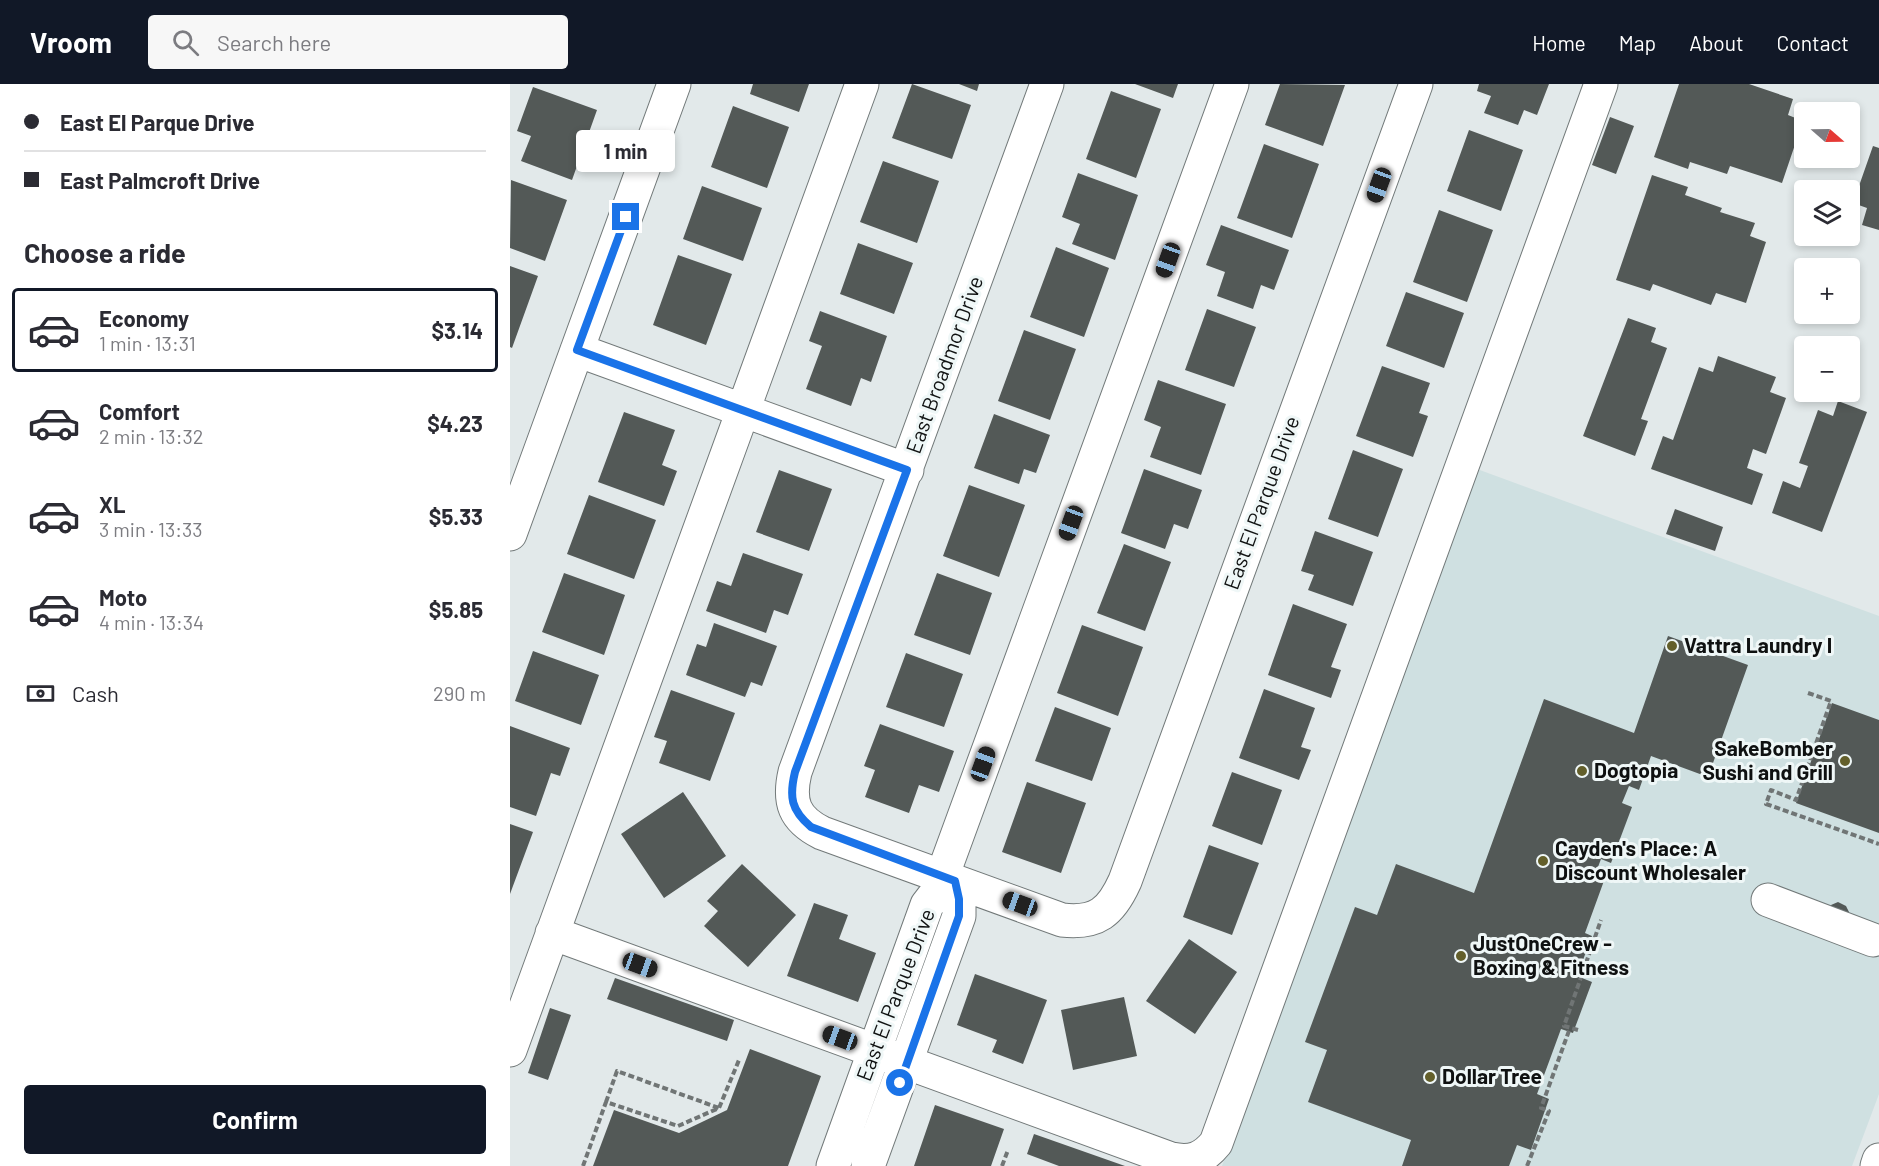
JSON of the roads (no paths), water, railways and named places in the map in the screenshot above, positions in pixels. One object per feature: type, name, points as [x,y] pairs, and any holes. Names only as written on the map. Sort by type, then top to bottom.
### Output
[{"type":"street","points":[[510,534],[674,84]]},
{"type":"street","points":[[510,1050],[862,84]]},
{"type":"street","name":"East Broadmor Drive","points":[[1047,84],[795,772],[792,796],[794,808],[801,819],[811,827],[1062,920],[1077,921],[1100,915]]},
{"type":"street","points":[[949,879],[1232,84]]},
{"type":"street","name":"East El Parque Drive","points":[[1100,915],[1110,907],[1125,881],[1416,84]]},
{"type":"street","points":[[552,933],[1172,1159],[1184,1162],[1196,1160],[1207,1153],[1216,1143],[1601,84]]},
{"type":"street","points":[[577,350],[907,470]]},
{"type":"street","name":"East El Parque Drive","points":[[832,1166],[927,905],[949,879],[959,899],[959,916],[868,1166]]},
{"type":"street","points":[[1768,900],[1873,939]]},
{"type":"street","points":[[1877,1166],[1879,1160]]},
{"type":"place","name":"Vattra Laundry I","points":[[1672,646]]},
{"type":"place","name":"SakeBomber Sushi and Grill","points":[[1845,761]]},
{"type":"place","name":"Dogtopia","points":[[1582,771]]},
{"type":"place","name":"Cayden's Place: A Discount Wholesaler","points":[[1543,861]]},
{"type":"place","name":"JustOneCrew - Boxing & Fitness","points":[[1461,956]]},
{"type":"place","name":"Dollar Tree","points":[[1430,1077]]}]
